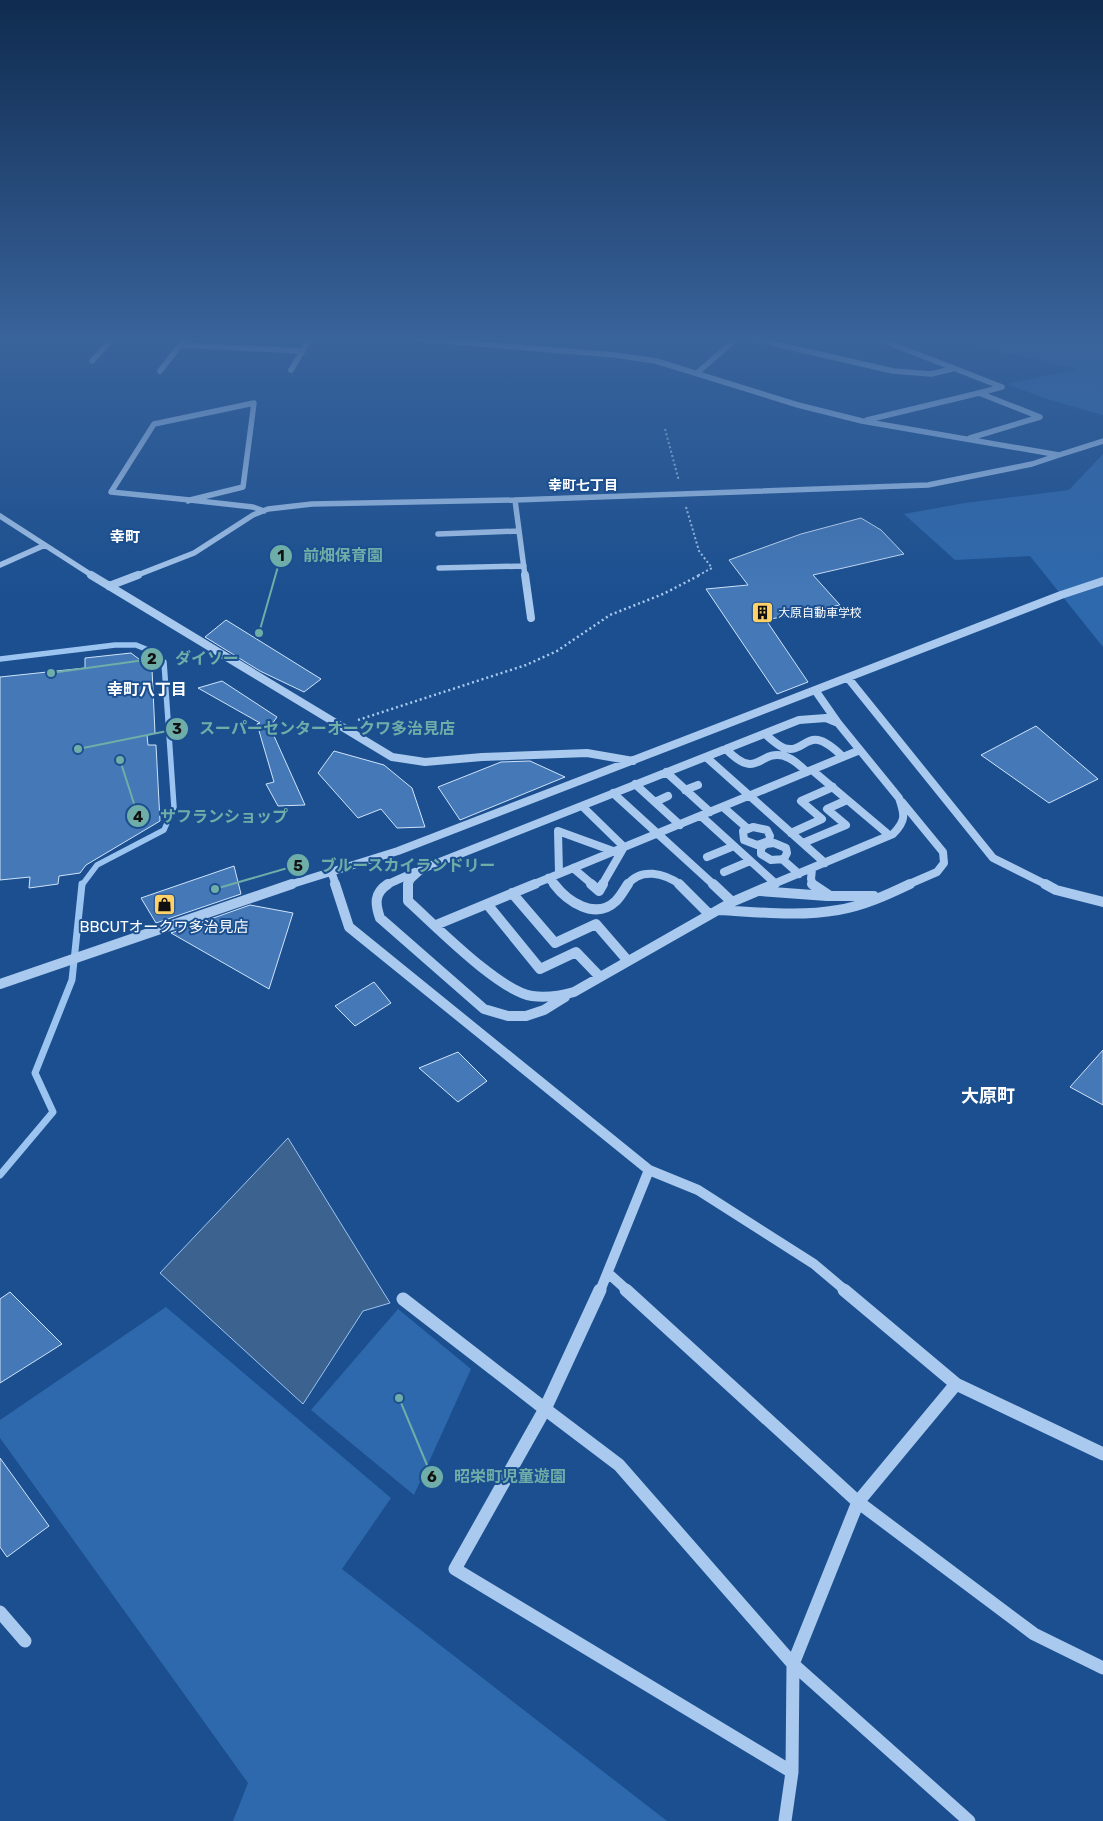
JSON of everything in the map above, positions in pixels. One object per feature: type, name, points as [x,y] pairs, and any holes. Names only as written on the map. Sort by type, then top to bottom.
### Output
[{"type":"street","points":[[154,424],[111,492],[253,507],[264,510]]},
{"type":"street","points":[[188,500],[244,487],[252,424]]},
{"type":"street","points":[[879,424],[1059,455]]},
{"type":"street","points":[[967,439],[1017,424]]},
{"type":"street","points":[[109,586],[194,553],[264,510],[312,504],[515,500],[928,485],[1032,464],[1103,441]]},
{"type":"street","points":[[515,500],[531,618]]},
{"type":"street","points":[[0,516],[109,586],[392,757],[425,762],[482,757],[587,753],[633,762]]},
{"type":"street","points":[[438,534],[519,531]]},
{"type":"street","points":[[0,565],[44,544]]},
{"type":"street","points":[[439,568],[524,566]]},
{"type":"street","points":[[0,984],[331,871],[398,851],[633,762],[1061,595],[1103,581]]},
{"type":"street","points":[[848,678],[993,858],[1056,890],[1103,902]]},
{"type":"street","points":[[548,878],[567,899],[582,907],[599,908],[613,903],[636,876],[655,874],[671,879],[713,912],[798,914],[856,906],[937,872],[944,862],[943,852],[838,723],[815,690]]},
{"type":"street","points":[[838,723],[826,718],[799,720],[635,784],[394,881],[382,887],[375,896],[375,907],[380,918],[484,1009],[506,1017],[523,1018],[539,1014],[732,902],[889,835],[902,825],[904,812],[899,798]]},
{"type":"street","points":[[765,734],[775,744],[791,750],[799,747],[809,739],[818,739],[827,742],[843,757]]},
{"type":"street","points":[[726,749],[737,760],[745,764],[755,764],[773,755],[782,755],[792,759],[833,787],[889,835]]},
{"type":"street","points":[[436,925],[860,750]]},
{"type":"street","points":[[706,757],[825,863]]},
{"type":"street","points":[[666,772],[710,812]]},
{"type":"street","points":[[635,784],[680,824]]},
{"type":"street","points":[[686,790],[698,785]]},
{"type":"street","points":[[791,832],[822,819],[800,801],[833,787]]},
{"type":"street","points":[[613,793],[732,902]]},
{"type":"street","points":[[655,802],[668,796]]},
{"type":"street","points":[[803,843],[846,825],[827,809],[847,800]]},
{"type":"street","points":[[582,806],[624,847]]},
{"type":"street","points":[[724,807],[747,828]]},
{"type":"street","points":[[701,816],[776,884]]},
{"type":"street","points":[[766,844],[752,844],[744,840],[742,834],[747,828],[758,827],[767,830],[770,836],[766,844],[760,851],[764,856],[771,860],[782,859],[788,854],[786,848],[779,843],[766,844]]},
{"type":"street","points":[[559,873],[558,831],[613,852]]},
{"type":"street","points":[[707,857],[734,846]]},
{"type":"street","points":[[573,868],[600,891],[624,847]]},
{"type":"street","points":[[782,859],[799,874]]},
{"type":"street","points":[[724,872],[750,861]]},
{"type":"street","points":[[812,868],[811,879],[813,886],[830,896]]},
{"type":"street","points":[[422,869],[412,877],[406,889],[408,901],[494,977],[510,988],[531,996],[554,997],[574,992]]},
{"type":"street","points":[[331,871],[349,927],[649,1170],[698,1190],[814,1264],[956,1384],[1103,1454]]},
{"type":"street","points":[[758,891],[830,896],[880,896]]},
{"type":"street","points":[[512,893],[555,943],[596,924],[628,961]]},
{"type":"street","points":[[487,904],[540,969],[576,952],[600,978]]},
{"type":"street","points":[[649,1170],[608,1273],[545,1409],[455,1569],[792,1772]]},
{"type":"street","points":[[608,1273],[858,1502],[1034,1634],[1103,1668]]},
{"type":"street","points":[[403,1299],[619,1465],[793,1664],[969,1821]]},
{"type":"street","points":[[784,1821],[792,1772],[793,1664],[858,1502],[956,1384]]},
{"type":"street","points":[[0,1612],[25,1641]]},
{"type":"path","points":[[341,726],[526,665],[557,651],[610,615],[663,594],[712,568],[699,551],[665,429]]},
{"type":"shaded area","points":[[1103,454],[1103,647],[1030,556],[955,560],[904,514],[965,503],[1069,490]]},
{"type":"shaded area","points":[[288,1138],[390,1303],[363,1311],[303,1404],[160,1273]]},
{"type":"shaded area","points":[[166,1307],[391,1498],[342,1569],[667,1821],[233,1821],[248,1783],[0,1438],[0,1420]]},
{"type":"shaded area","points":[[398,1309],[471,1369],[414,1495],[311,1410]]},
{"type":"building","name":"大原自動車学校","points":[[861,518],[881,530],[904,554],[813,575],[840,605],[766,620],[808,682],[777,694],[706,589],[748,585],[729,560],[801,534]]},
{"type":"building","points":[[226,620],[321,679],[304,692],[260,671],[205,637]]},
{"type":"building","points":[[131,653],[152,669],[155,733],[147,735],[148,745],[156,745],[160,821],[86,865],[80,873],[59,876],[58,884],[29,888],[30,877],[0,880],[0,677],[85,668],[85,658]]},
{"type":"building","points":[[222,681],[277,717],[270,727],[305,805],[278,806],[266,784],[274,782],[257,724],[260,723],[198,688]]},
{"type":"building","points":[[1036,726],[1098,779],[1049,803],[981,755]]},
{"type":"building","points":[[334,751],[384,765],[412,788],[425,827],[397,828],[381,809],[358,818],[318,773]]},
{"type":"building","points":[[530,761],[565,777],[460,820],[438,787],[501,762]]},
{"type":"building","points":[[234,866],[241,894],[156,923],[141,898]]},
{"type":"building","points":[[250,905],[293,913],[269,989],[171,933]]},
{"type":"building","points":[[374,982],[391,1003],[355,1026],[335,1006]]},
{"type":"building","points":[[1103,1050],[1103,1105],[1070,1087]]},
{"type":"building","points":[[458,1052],[487,1081],[458,1102],[419,1068]]},
{"type":"building","points":[[10,1292],[62,1344],[0,1383],[0,1299]]},
{"type":"building","points":[[0,1458],[49,1526],[7,1557],[0,1547]]},
{"type":"waterway","points":[[0,659],[115,645],[136,645],[153,652],[164,662],[174,807],[164,830],[97,865],[82,885]]},
{"type":"waterway","points":[[0,1175],[53,1112],[35,1073],[72,980],[82,884]]},
{"type":"place","name":"大原自動車学校","points":[[762,613]]},
{"type":"place","name":"前畑保育園","points":[[259,633]]},
{"type":"place","name":"ダイソー","points":[[51,673]]},
{"type":"place","name":"スーパーセンターオークワ多治見店","points":[[78,749]]},
{"type":"place","name":"サフランショップ","points":[[120,760]]},
{"type":"place","name":"ブルースカイランドリー","points":[[215,889]]},
{"type":"place","name":"BBCUTオークワ多治見店","points":[[164,904]]},
{"type":"place","name":"昭栄町児童遊園","points":[[399,1398]]},
{"type":"district","name":"幸町七丁目","points":[[583,485]]},
{"type":"district","name":"幸町","points":[[125,537]]},
{"type":"district","name":"幸町八丁目","points":[[147,689]]},
{"type":"district","name":"大原町","points":[[988,1096]]}]
